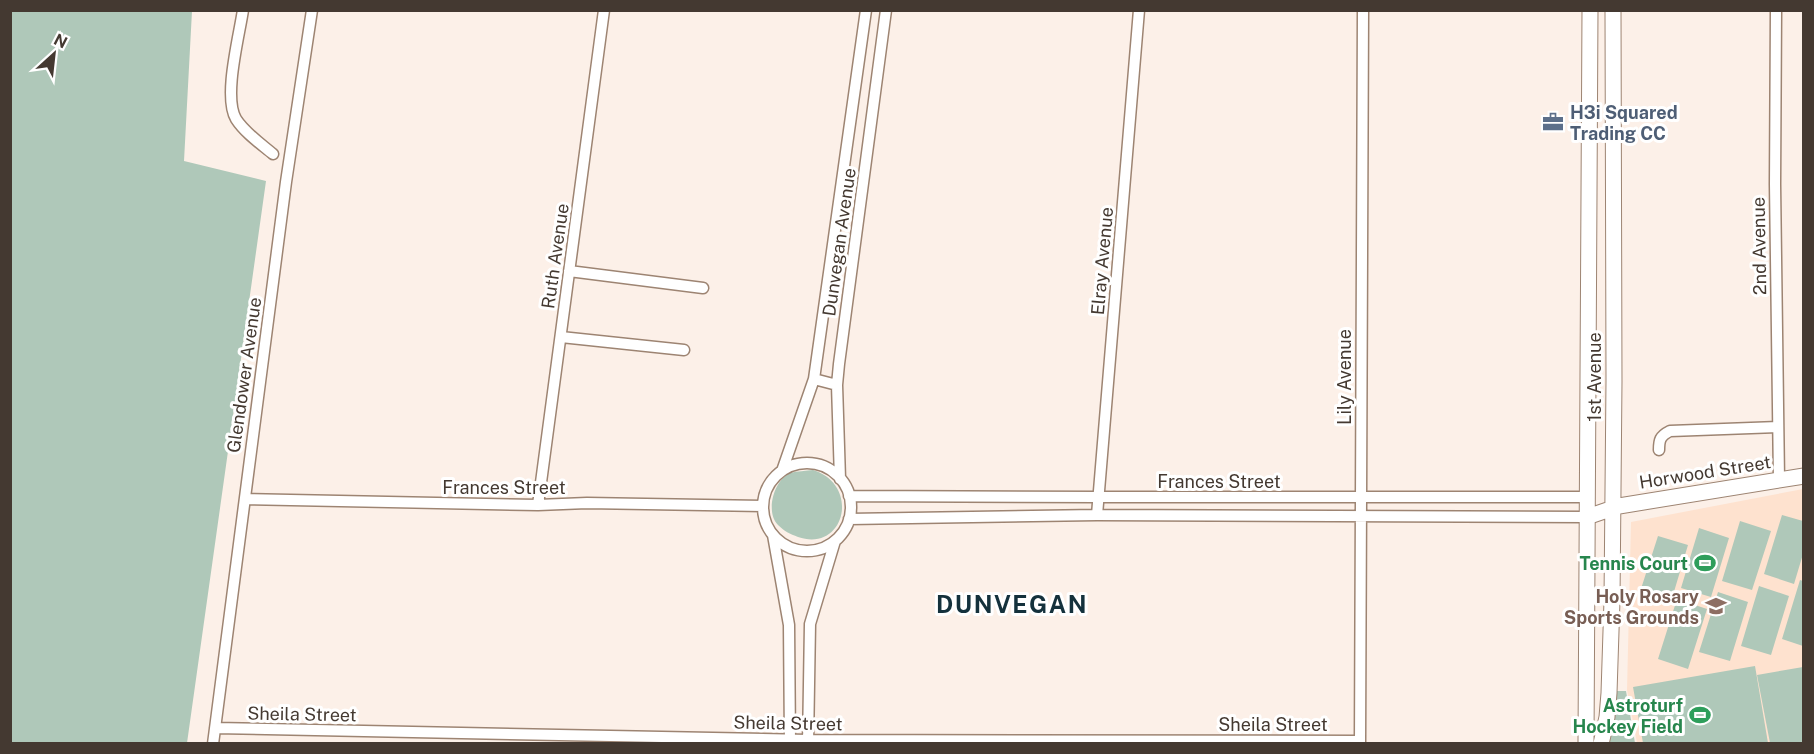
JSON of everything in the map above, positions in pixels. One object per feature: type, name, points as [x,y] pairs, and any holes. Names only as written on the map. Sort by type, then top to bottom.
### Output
[{"type":"main road","name":"1st Avenue","points":[[1586,744],[1590,10]]},
{"type":"main road","name":"1st Avenue","points":[[1601,744],[1607,717],[1610,685],[1614,507],[1613,10]]},
{"type":"main road","points":[[1589,79],[1613,81]]},
{"type":"main road","points":[[1587,382],[1614,381]]},
{"type":"main road","name":"Horwood Street","points":[[1587,517],[1614,507],[1803,476]]},
{"type":"main road","points":[[1588,497],[1614,507]]},
{"type":"street","points":[[243,10],[230,105],[235,118],[242,127],[273,154]]},
{"type":"street","name":"Glendower Avenue","points":[[213,744],[286,182],[312,10]]},
{"type":"street","name":"Ruth Avenue","points":[[538,505],[604,10]]},
{"type":"street","name":"Dunvegan Avenue","points":[[782,471],[814,379],[866,10]]},
{"type":"street","name":"Dunvegan Avenue","points":[[840,479],[837,385],[886,10]]},
{"type":"street","name":"Elray Avenue","points":[[1097,515],[1139,10]]},
{"type":"street","name":"Lily Avenue","points":[[1360,742],[1363,10]]},
{"type":"street","name":"2nd Avenue","points":[[1776,10],[1775,184],[1779,480]]},
{"type":"street","points":[[857,72],[878,75]]},
{"type":"street","points":[[843,171],[865,174]]},
{"type":"street","points":[[569,271],[704,288]]},
{"type":"street","points":[[828,280],[850,284]]},
{"type":"street","points":[[561,337],[684,350]]},
{"type":"street","points":[[814,379],[837,385]]},
{"type":"street","points":[[1659,450],[1659,440],[1662,435],[1670,431],[1778,427]]},
{"type":"street","points":[[773,535],[783,544],[796,550],[817,550],[835,541],[844,531],[851,507],[849,495],[840,479],[825,468],[806,464],[794,465],[782,471],[772,480],[765,493],[764,517],[773,535],[789,625],[790,741]]},
{"type":"street","name":"Frances Street","points":[[849,495],[1588,497]]},
{"type":"street","name":"Frances Street","points":[[245,499],[538,505],[587,503],[763,506]]},
{"type":"street","name":"Frances Street","points":[[849,519],[1097,515],[1587,517]]},
{"type":"street","points":[[808,742],[810,624],[835,541]]},
{"type":"street","points":[[789,625],[810,624]]},
{"type":"street","name":"Sheila Street","points":[[215,729],[808,742],[1360,742]]},
{"type":"shaded area","name":"Holy Rosary Sports Grounds","points":[[1803,489],[1803,743],[1637,743],[1627,690],[1631,522]]},
{"type":"green space","points":[[11,10],[192,11],[184,161],[266,181],[187,743],[11,743]]},
{"type":"green space","points":[[813,470],[828,478],[838,489],[842,502],[841,515],[836,527],[827,535],[814,539],[798,537],[783,529],[774,519],[772,512],[773,497],[784,477],[793,472]]},
{"type":"green space","points":[[1782,515],[1803,521],[1803,554],[1794,584],[1764,574]]},
{"type":"green space","points":[[1740,521],[1771,531],[1752,590],[1722,581]]},
{"type":"green space","points":[[1699,528],[1729,538],[1711,597],[1681,588]]},
{"type":"green space","points":[[1658,536],[1688,545],[1670,605],[1639,595]]},
{"type":"green space","points":[[1800,580],[1803,581],[1803,646],[1782,639]]},
{"type":"green space","points":[[1759,586],[1789,596],[1771,655],[1741,646]]},
{"type":"green space","points":[[1718,592],[1748,602],[1730,661],[1699,652]]},
{"type":"green space","points":[[1677,599],[1707,609],[1688,669],[1658,659]]},
{"type":"green space","name":"Astroturf Hockey Field","points":[[1755,666],[1768,743],[1643,743],[1633,687]]},
{"type":"green space","points":[[1803,667],[1803,743],[1770,743],[1757,675]]},
{"type":"green space","points":[[1617,691],[1626,691],[1635,743],[1607,744]]},
{"type":"place","name":"H3i Squared Trading CC","points":[[1553,122]]},
{"type":"place","name":"Tennis Court","points":[[1705,563]]},
{"type":"place","name":"Holy Rosary Sports Grounds","points":[[1716,606]]},
{"type":"place","name":"Astroturf Hockey Field","points":[[1700,715]]},
{"type":"district","name":"DUNVEGAN","points":[[1012,604]]}]
